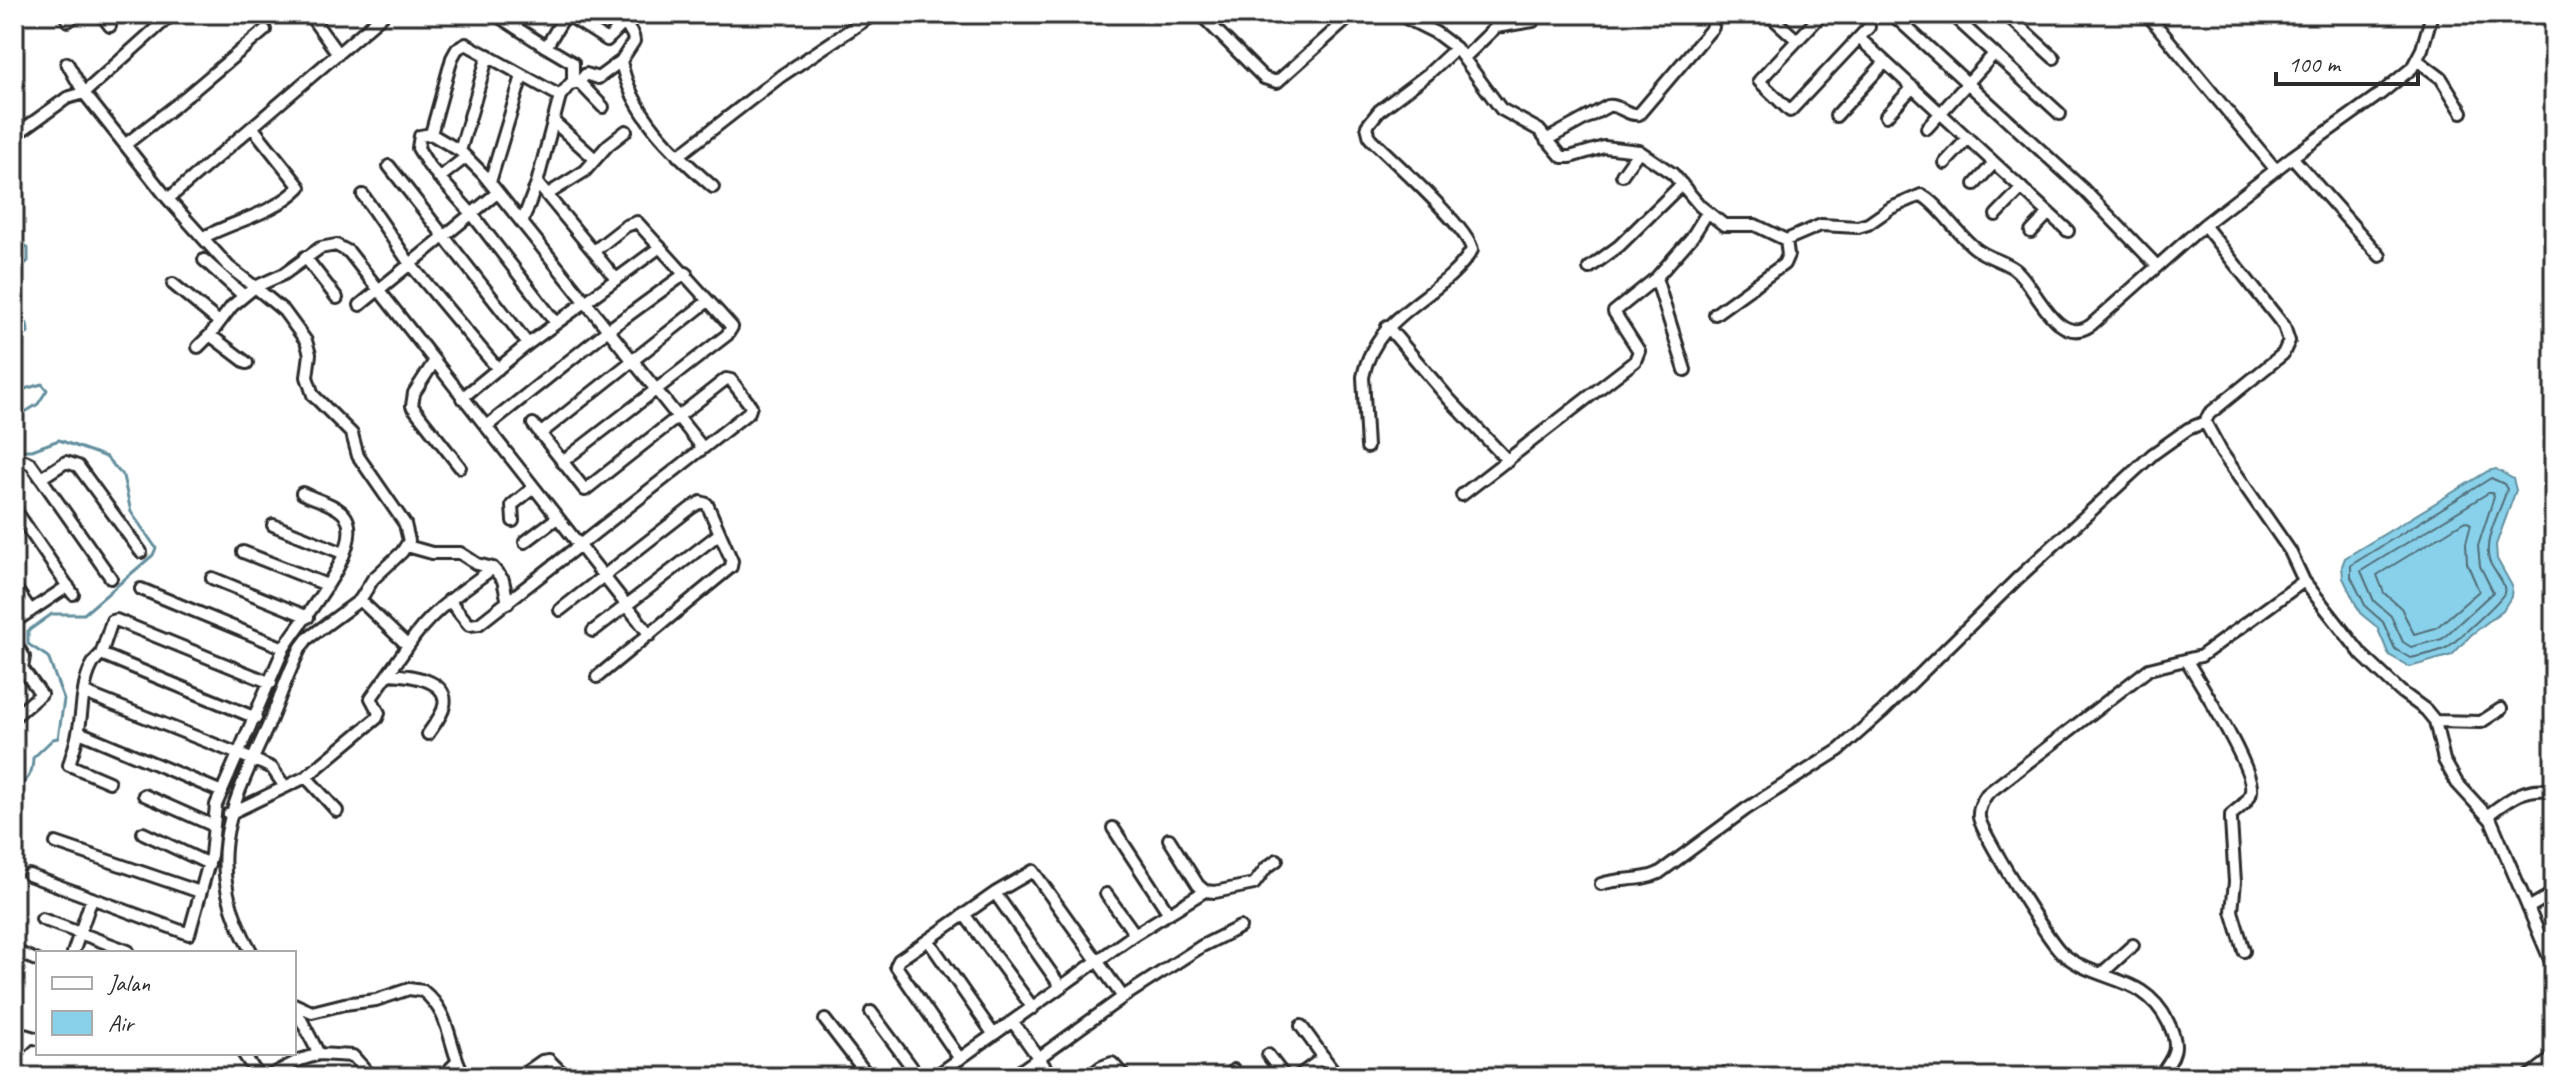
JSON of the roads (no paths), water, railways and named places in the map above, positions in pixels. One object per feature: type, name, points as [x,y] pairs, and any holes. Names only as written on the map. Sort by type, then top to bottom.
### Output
[{"type":"street","points":[[101,14],[110,26]]},
{"type":"street","points":[[14,136],[67,98],[84,93],[172,14]]},
{"type":"street","points":[[309,14],[338,54]]},
{"type":"street","points":[[168,199],[384,14]]},
{"type":"street","points":[[546,47],[566,14],[604,40],[610,39],[623,24]]},
{"type":"street","points":[[522,223],[537,183],[560,96],[586,74],[598,78],[621,61],[634,41],[632,32],[607,14]]},
{"type":"street","points":[[678,156],[781,76],[874,14]]},
{"type":"street","points":[[1200,14],[1264,78],[1277,82],[1353,14]]},
{"type":"street","points":[[1398,14],[1436,33],[1456,48],[1501,109],[1530,124],[1566,158],[1604,147],[1639,151],[1658,162],[1707,213],[1724,225],[1755,225],[1786,240],[1821,225],[1858,227],[1868,224],[1891,208],[1921,195],[1933,202],[1943,217],[1976,249],[2014,268],[2058,324],[2071,331],[2083,330],[2091,325],[2204,225],[2412,68],[2426,39],[2432,14]]},
{"type":"street","points":[[1464,58],[1496,27],[1500,14]]},
{"type":"street","points":[[1515,14],[1524,22]]},
{"type":"street","points":[[1496,27],[1533,21],[1540,14]]},
{"type":"street","points":[[1768,14],[1797,40]]},
{"type":"street","points":[[1822,14],[1759,81],[1790,111],[1869,27]]},
{"type":"street","points":[[1892,14],[2084,190],[2157,266]]},
{"type":"street","points":[[1951,14],[2060,114]]},
{"type":"street","points":[[2006,14],[2054,58]]},
{"type":"street","points":[[2147,14],[2276,170]]},
{"type":"street","points":[[501,18],[573,63],[576,82],[603,107]]},
{"type":"street","points":[[1546,140],[1608,106],[1614,105],[1629,113],[1639,114],[1713,27]]},
{"type":"street","points":[[126,144],[265,30]]},
{"type":"street","points":[[1859,38],[2068,231]]},
{"type":"street","points":[[431,134],[454,52],[466,44],[560,96]]},
{"type":"street","points":[[1367,447],[1363,377],[1387,326],[1463,262],[1472,250],[1471,244],[1443,211],[1370,138],[1367,126],[1379,111],[1456,48]]},
{"type":"street","points":[[1927,128],[1994,54]]},
{"type":"street","points":[[439,178],[463,154],[488,55]]},
{"type":"street","points":[[2417,60],[2441,78],[2462,112]]},
{"type":"street","points":[[621,61],[632,93],[651,124],[678,156],[713,187]]},
{"type":"street","points":[[1836,116],[1885,62]]},
{"type":"street","points":[[67,63],[84,93],[168,199],[229,267],[284,311],[306,341],[310,354],[307,377],[313,395],[352,434],[361,462],[409,534],[407,546],[373,579],[360,600],[307,639],[298,653],[229,814],[225,871],[229,903],[251,951]]},
{"type":"street","points":[[490,182],[522,76]]},
{"type":"street","points":[[1886,116],[1913,87]]},
{"type":"street","points":[[553,121],[595,159]]},
{"type":"street","points":[[204,237],[273,209],[300,187],[253,128]]},
{"type":"street","points":[[548,194],[585,171],[626,131]]},
{"type":"street","points":[[556,323],[472,214],[439,178],[418,148],[420,136],[431,134],[463,154],[490,182],[702,447]]},
{"type":"street","points":[[1945,163],[1968,138]]},
{"type":"street","points":[[1622,175],[1639,151]]},
{"type":"street","points":[[2292,157],[2380,256]]},
{"type":"street","points":[[1975,184],[1994,163]]},
{"type":"street","points":[[389,166],[528,344]]},
{"type":"street","points":[[537,183],[616,279]]},
{"type":"street","points":[[1589,268],[1619,246],[1682,184]]},
{"type":"street","points":[[1996,215],[2022,188]]},
{"type":"street","points":[[360,305],[497,193]]},
{"type":"street","points":[[363,195],[410,264],[498,369]]},
{"type":"street","points":[[1462,495],[1635,361],[1639,351],[1614,312],[1656,278],[1692,237],[1707,213]]},
{"type":"street","points":[[2031,232],[2049,213]]},
{"type":"street","points":[[562,462],[729,333],[730,324],[637,222],[626,226],[594,251]]},
{"type":"street","points":[[1601,884],[1615,879],[1646,879],[1659,873],[1746,809],[1839,750],[2153,454],[2188,429],[2205,422],[2209,414],[2283,354],[2289,341],[2284,326],[2204,225]]},
{"type":"street","points":[[1715,314],[1784,264],[1788,255],[1786,240]]},
{"type":"street","points":[[198,347],[255,287],[284,274],[305,257],[329,245],[343,247],[650,635]]},
{"type":"street","points":[[462,398],[528,344],[660,247]]},
{"type":"street","points":[[305,257],[337,298]]},
{"type":"street","points":[[204,260],[244,296]]},
{"type":"street","points":[[487,426],[686,273]]},
{"type":"street","points":[[1656,278],[1685,370]]},
{"type":"street","points":[[173,284],[219,322]]},
{"type":"street","points":[[540,434],[708,301]]},
{"type":"street","points":[[1387,326],[1457,409],[1508,461]]},
{"type":"street","points":[[210,335],[247,363]]},
{"type":"street","points":[[434,362],[414,393],[412,406],[460,467]]},
{"type":"street","points":[[449,600],[469,625],[508,603],[751,409],[731,380],[726,379],[587,494],[533,424]]},
{"type":"street","points":[[2205,422],[2222,453],[2290,551],[2304,581],[2362,655],[2435,721],[2448,770],[2488,815],[2554,969]]},
{"type":"street","points":[[14,465],[28,462],[111,578]]},
{"type":"street","points":[[41,478],[66,462],[78,466],[141,552]]},
{"type":"street","points":[[513,521],[512,505],[533,488]]},
{"type":"street","points":[[29,875],[189,934],[209,864],[216,805],[284,648],[327,585],[350,534],[343,513],[302,493]]},
{"type":"street","points":[[560,610],[701,502],[707,504],[732,561],[731,567],[597,677]]},
{"type":"street","points":[[14,508],[71,590],[14,622]]},
{"type":"street","points":[[525,542],[557,518]]},
{"type":"street","points":[[273,525],[343,553]]},
{"type":"street","points":[[593,631],[719,534]]},
{"type":"street","points":[[407,546],[432,553],[460,553],[477,564],[493,568],[503,580],[508,603]]},
{"type":"street","points":[[243,552],[327,585]]},
{"type":"street","points":[[229,814],[306,777],[377,718],[379,713],[371,698],[421,625],[493,568]]},
{"type":"street","points":[[212,578],[308,617]]},
{"type":"street","points":[[2159,1077],[2176,1045],[2166,1018],[2147,993],[2073,961],[2052,943],[1985,834],[1978,814],[1981,803],[1987,794],[2149,669],[2201,656],[2304,581]]},
{"type":"street","points":[[14,586],[31,611]]},
{"type":"street","points":[[141,589],[284,648]]},
{"type":"street","points":[[360,600],[408,646]]},
{"type":"street","points":[[109,782],[69,765],[94,660],[101,654],[112,621],[271,683]]},
{"type":"street","points":[[14,641],[24,657],[18,671],[41,694],[14,717]]},
{"type":"street","points":[[101,654],[256,718]]},
{"type":"street","points":[[2187,661],[2239,753],[2251,786],[2252,792],[2245,804],[2231,815],[2235,882],[2232,911],[2244,951]]},
{"type":"street","points":[[389,674],[427,679],[445,700],[444,708],[428,734]]},
{"type":"street","points":[[85,693],[272,768],[285,787]]},
{"type":"street","points":[[2435,721],[2481,722],[2501,709]]},
{"type":"street","points":[[79,732],[222,792]]},
{"type":"street","points":[[306,777],[337,811]]},
{"type":"street","points":[[2488,815],[2522,791],[2554,791]]},
{"type":"street","points":[[144,795],[214,826]]},
{"type":"street","points":[[1113,828],[1168,912]]},
{"type":"street","points":[[143,833],[209,864]]},
{"type":"street","points":[[1169,839],[1205,891],[1215,892],[1254,884],[1266,868],[1277,860]]},
{"type":"street","points":[[56,843],[200,892]]},
{"type":"street","points":[[960,1059],[896,966],[899,960],[1030,871],[1036,872],[1123,997]]},
{"type":"street","points":[[934,1077],[1135,934],[1205,891]]},
{"type":"street","points":[[995,893],[1061,987]]},
{"type":"street","points":[[2528,908],[2554,893]]},
{"type":"street","points":[[1106,894],[1135,934]]},
{"type":"street","points":[[74,951],[92,898]]},
{"type":"street","points":[[964,914],[1033,1008]]},
{"type":"street","points":[[42,919],[128,951]]},
{"type":"street","points":[[1012,1077],[1123,997],[1202,946],[1240,927]]},
{"type":"street","points":[[928,940],[994,1035]]},
{"type":"street","points":[[2101,974],[2133,945]]},
{"type":"street","points":[[20,953],[36,960]]},
{"type":"street","points":[[296,1006],[312,1012],[376,1000],[409,989],[423,991],[442,1014],[450,1031],[451,1050],[465,1077]]},
{"type":"street","points":[[296,1009],[319,1054]]},
{"type":"street","points":[[871,1012],[919,1077]]},
{"type":"street","points":[[825,1020],[869,1077]]},
{"type":"street","points":[[1013,1022],[1052,1077]]},
{"type":"street","points":[[1301,1026],[1338,1077]]},
{"type":"street","points":[[14,1032],[34,1038]]},
{"type":"street","points":[[14,1053],[34,1038]]},
{"type":"street","points":[[267,1077],[319,1054],[353,1056],[372,1077]]},
{"type":"street","points":[[244,1055],[259,1077]]},
{"type":"street","points":[[1268,1055],[1285,1077]]},
{"type":"street","points":[[1297,1077],[1324,1057]]},
{"type":"street","points":[[2528,1077],[2554,1057]]},
{"type":"street","points":[[519,1077],[542,1061],[549,1060],[566,1077]]},
{"type":"street","points":[[442,1077],[456,1063]]},
{"type":"street","points":[[1088,1077],[1107,1063],[1112,1063],[1125,1077]]},
{"type":"street","points":[[1418,1077],[1424,1074],[1428,1077]]},
{"type":"water","points":[[2496,469],[2513,479],[2516,490],[2496,545],[2497,559],[2512,586],[2511,597],[2503,610],[2471,635],[2452,655],[2410,667],[2389,655],[2377,627],[2360,613],[2343,578],[2345,558]]},
{"type":"waterway","points":[[14,235],[28,248],[28,261],[14,273]]},
{"type":"waterway","points":[[14,308],[27,324],[28,332],[14,349]]},
{"type":"waterway","points":[[14,392],[42,384],[47,390],[38,404],[14,419]]},
{"type":"waterway","points":[[14,450],[32,450],[59,440],[106,457],[123,476],[131,512],[156,548],[153,555],[84,614],[52,614],[28,631],[28,644],[48,657],[64,700],[58,738],[33,758],[28,777],[14,789]]}]
